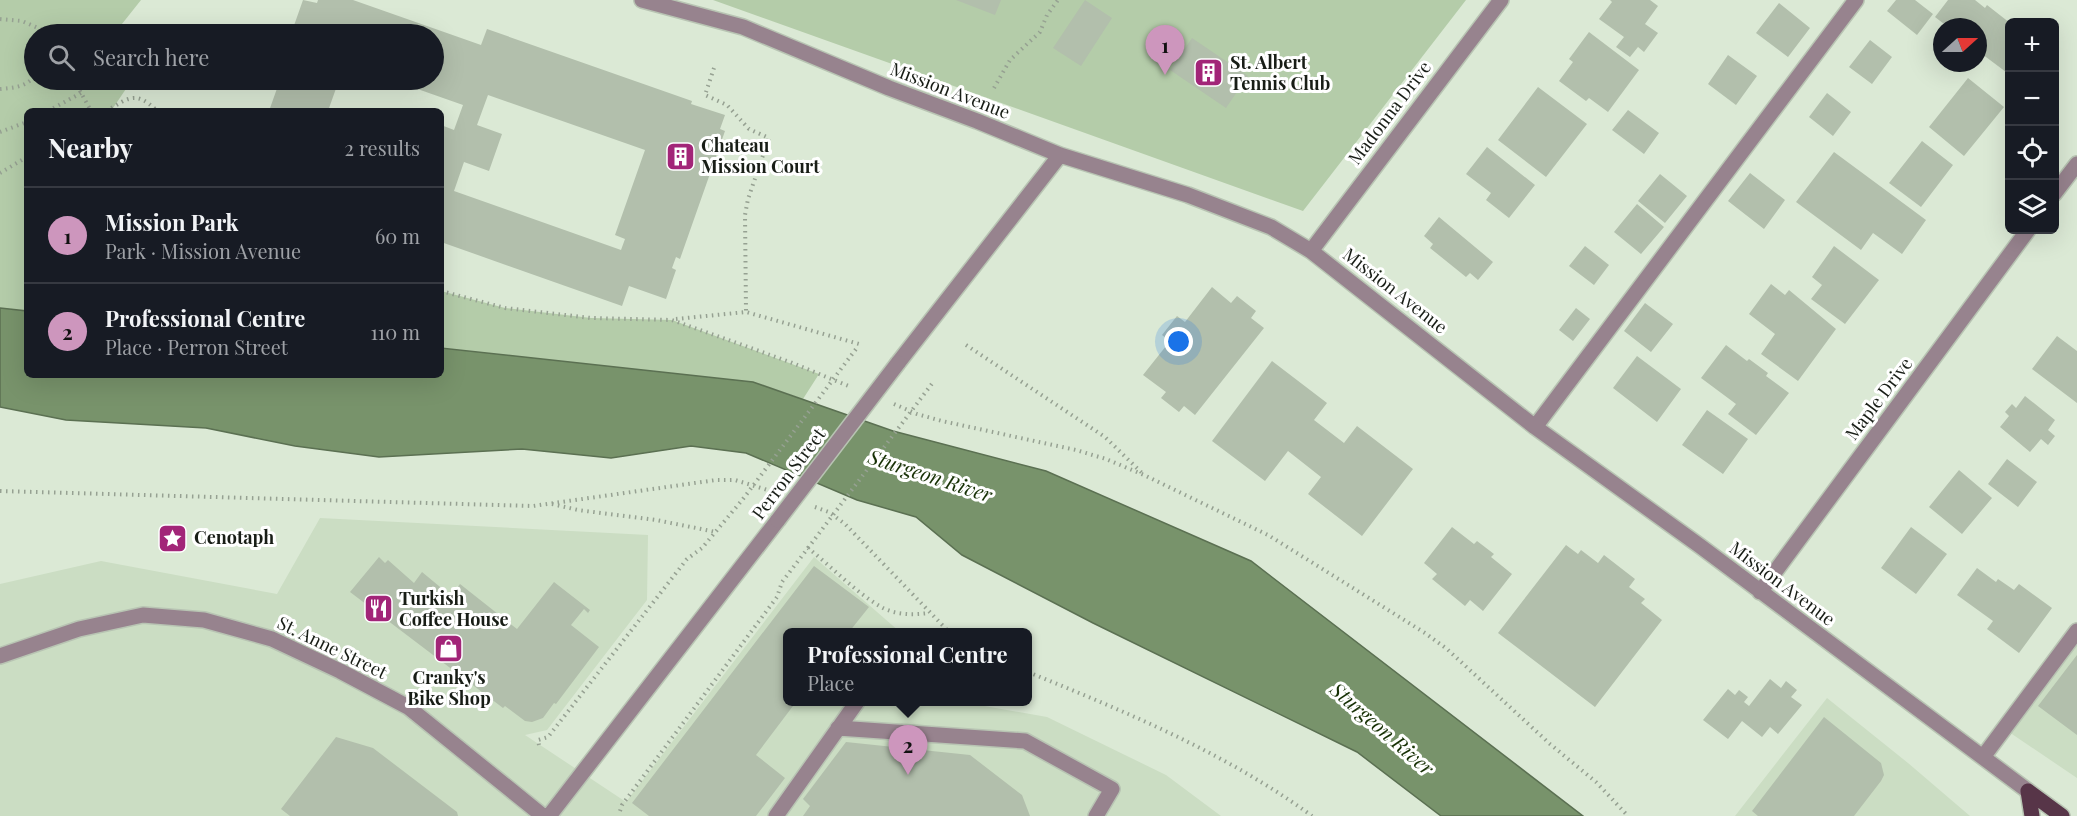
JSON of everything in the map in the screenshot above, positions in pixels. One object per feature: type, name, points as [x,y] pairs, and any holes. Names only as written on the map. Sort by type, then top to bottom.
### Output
[{"type":"main road","points":[[2028,791],[2032,816]]},
{"type":"main road","points":[[2028,791],[2062,816]]},
{"type":"street","name":"Mission Avenue","points":[[642,0],[743,27],[889,88],[1060,155],[1188,195],[1271,227],[1311,250],[1535,427],[1700,546],[2028,791]]},
{"type":"street","name":"Madonna Drive","points":[[1311,250],[1501,0]]},
{"type":"street","points":[[1535,427],[1856,0]]},
{"type":"street","name":"Perron Street","points":[[549,816],[1060,155]]},
{"type":"street","points":[[2059,189],[2077,164]]},
{"type":"street","name":"Maple Drive","points":[[1760,592],[2025,234]]},
{"type":"street","name":"St. Anne Street","points":[[0,656],[80,629],[143,615],[204,620],[272,639],[408,707],[543,816]]},
{"type":"street","points":[[1983,757],[2077,631]]},
{"type":"street","points":[[776,816],[854,706]]},
{"type":"street","points":[[838,728],[1025,741],[1112,789],[1096,816]]},
{"type":"path","points":[[994,88],[1010,60],[1040,32],[1047,15],[1058,0]]},
{"type":"path","points":[[0,19],[22,21],[28,24]]},
{"type":"path","points":[[714,68],[705,95],[727,105],[749,129],[770,138],[747,199],[746,312]]},
{"type":"path","points":[[0,89],[16,88],[24,84]]},
{"type":"path","points":[[79,90],[89,108]]},
{"type":"path","points":[[54,108],[81,93]]},
{"type":"path","points":[[111,108],[128,97],[142,99],[152,108]]},
{"type":"path","points":[[0,132],[24,123]]},
{"type":"path","points":[[0,173],[24,159]]},
{"type":"path","points":[[444,292],[505,309],[591,318],[672,320],[746,312],[860,344]]},
{"type":"path","points":[[672,320],[790,362],[852,387]]},
{"type":"path","points":[[966,345],[1105,438],[1144,476]]},
{"type":"path","points":[[539,745],[538,740],[548,737],[687,559],[702,548],[743,499],[856,349]]},
{"type":"path","points":[[620,811],[628,795],[777,597],[782,582],[934,381]]},
{"type":"path","points":[[884,401],[942,421],[1076,450],[1106,459],[1268,535],[1447,649],[1596,783],[1628,816]]},
{"type":"path","points":[[0,491],[533,506],[716,480],[735,480],[779,494]]},
{"type":"path","points":[[549,504],[656,520],[716,532]]},
{"type":"path","points":[[809,505],[829,512],[845,524],[944,628]]},
{"type":"path","points":[[808,548],[883,608],[902,614],[930,613]]},
{"type":"path","points":[[1032,674],[1124,711],[1179,738],[1254,777],[1312,816]]},
{"type":"shaded area","points":[[0,0],[141,0],[122,24],[24,24],[24,90],[125,90],[113,108],[24,108],[24,311],[0,308]]},
{"type":"shaded area","points":[[713,0],[1466,0],[1303,211]]},
{"type":"shaded area","points":[[444,292],[505,308],[591,318],[672,320],[819,374],[803,399],[753,382],[444,348]]},
{"type":"shaded area","points":[[320,518],[648,535],[647,600],[547,730],[525,735],[626,802],[814,557],[895,628],[783,628],[783,706],[985,706],[1047,717],[1166,775],[1221,816],[0,816],[0,584],[101,561],[277,594]]},
{"type":"shaded area","points":[[2077,636],[2077,778],[2006,730]]},
{"type":"shaded area","points":[[1827,698],[1908,763],[1970,816],[1735,816]]},
{"type":"water","name":"Sturgeon River","points":[[0,308],[24,311],[24,378],[444,378],[444,348],[753,382],[893,431],[1046,471],[1251,561],[1583,816],[1441,816],[1357,752],[1093,623],[962,555],[916,517],[857,500],[746,453],[691,446],[611,458],[522,449],[379,457],[295,446],[206,428],[66,420],[0,407]]},
{"type":"building","name":"Chateau Mission Court","points":[[303,0],[317,3],[318,0],[353,0],[421,24],[295,24]]},
{"type":"building","points":[[956,0],[1001,0],[995,15]]},
{"type":"building","points":[[1085,0],[1112,18],[1081,66],[1053,48]]},
{"type":"building","points":[[1610,0],[1650,0],[1658,6],[1645,24],[1658,33],[1644,52],[1638,47],[1630,57],[1616,47],[1624,37],[1599,19],[1612,2]]},
{"type":"building","points":[[1896,0],[1915,0],[1933,14],[1917,35],[1887,11]]},
{"type":"building","points":[[1948,0],[1975,0],[1985,8],[1987,5],[2005,19],[2005,71],[1987,58],[1987,18],[1935,17]]},
{"type":"building","points":[[1779,3],[1810,28],[1788,57],[1756,33]]},
{"type":"building","name":"Chateau Mission Court","points":[[487,29],[692,101],[691,104],[725,115],[720,129],[725,131],[680,259],[676,257],[672,268],[676,270],[666,299],[629,286],[622,306],[444,243],[444,126],[454,130],[463,105],[420,90],[444,90],[444,32],[481,45]],"holes":[[[488,95],[645,150],[615,235],[625,239],[621,250],[454,191],[464,162],[489,171],[502,134],[477,125]]]},
{"type":"building","points":[[1589,32],[1639,70],[1608,112],[1589,98],[1586,101],[1559,81],[1573,62],[1569,59]]},
{"type":"building","name":"St. Albert Tennis Club","points":[[1192,38],[1248,76],[1226,108],[1170,70]]},
{"type":"building","points":[[1870,40],[1892,57],[1872,84],[1849,67]]},
{"type":"building","points":[[1728,55],[1757,76],[1736,105],[1708,84]]},
{"type":"building","points":[[1968,78],[2004,107],[1964,156],[1929,127]]},
{"type":"building","points":[[1538,87],[1587,124],[1546,177],[1498,140]]},
{"type":"building","points":[[276,90],[335,90],[329,108],[270,108]]},
{"type":"building","points":[[1827,93],[1851,112],[1833,136],[1809,117]]},
{"type":"building","points":[[1628,110],[1659,133],[1644,154],[1612,130]]},
{"type":"building","points":[[1922,141],[1953,165],[1921,207],[1889,183]]},
{"type":"building","points":[[1487,147],[1535,185],[1509,218],[1486,200],[1491,193],[1466,174]]},
{"type":"building","points":[[1834,152],[1926,220],[1902,254],[1873,233],[1861,250],[1796,202]]},
{"type":"building","points":[[1750,173],[1785,200],[1764,229],[1728,201]]},
{"type":"building","points":[[1660,174],[1687,196],[1665,223],[1638,201]]},
{"type":"building","points":[[1637,204],[1664,227],[1641,254],[1614,232]]},
{"type":"building","points":[[1439,217],[1493,262],[1478,280],[1470,273],[1466,277],[1430,248],[1433,244],[1424,236]]},
{"type":"building","points":[[1585,246],[1609,265],[1594,285],[1569,266]]},
{"type":"building","points":[[1834,246],[1879,280],[1845,324],[1811,299],[1822,285],[1812,277]]},
{"type":"building","points":[[1771,284],[1785,295],[1789,290],[1836,329],[1798,381],[1761,354],[1775,334],[1749,314]]},
{"type":"building","points":[[1212,287],[1231,303],[1237,296],[1256,311],[1251,318],[1264,328],[1195,415],[1184,406],[1179,412],[1161,398],[1166,392],[1143,375],[1170,341],[1162,335],[1177,316],[1185,322]]},
{"type":"building","points":[[1645,303],[1673,324],[1651,352],[1624,331]]},
{"type":"building","points":[[1576,308],[1590,319],[1573,341],[1559,330]]},
{"type":"building","points":[[2057,336],[2077,351],[2077,403],[2032,369]]},
{"type":"building","points":[[1726,345],[1768,373],[1766,376],[1789,393],[1756,435],[1728,414],[1736,404],[1701,378]]},
{"type":"building","points":[[1637,356],[1681,389],[1657,422],[1613,388]]},
{"type":"building","points":[[1272,361],[1327,403],[1314,420],[1344,443],[1357,426],[1413,469],[1362,536],[1308,494],[1321,477],[1288,451],[1265,481],[1212,441]]},
{"type":"building","points":[[2025,396],[2055,420],[2048,430],[2055,436],[2048,445],[2041,439],[2030,452],[2000,427],[2009,416],[2005,412],[2012,404],[2016,408]]},
{"type":"building","points":[[1707,410],[1748,439],[1723,474],[1682,445]]},
{"type":"building","points":[[2007,459],[2037,482],[2018,507],[1988,484]]},
{"type":"building","points":[[1959,470],[1992,498],[1962,534],[1929,507]]},
{"type":"building","points":[[1452,527],[1474,544],[1477,541],[1494,554],[1491,557],[1512,574],[1483,611],[1470,600],[1465,606],[1432,579],[1437,574],[1424,563]]},
{"type":"building","points":[[1911,527],[1947,554],[1916,594],[1881,568]]},
{"type":"building","points":[[1566,545],[1578,554],[1581,550],[1598,563],[1604,555],[1635,579],[1629,587],[1645,599],[1641,603],[1662,620],[1595,707],[1498,633]]},
{"type":"building","points":[[379,557],[385,563],[388,560],[414,583],[422,572],[451,596],[460,584],[517,629],[554,582],[590,610],[588,613],[584,609],[571,625],[599,647],[543,718],[532,722],[525,721],[505,706],[503,708],[350,592]]},
{"type":"building","points":[[814,566],[869,607],[852,628],[783,628],[783,706],[793,706],[756,755],[785,778],[756,816],[649,816],[632,803]]},
{"type":"building","points":[[1977,568],[1996,582],[1998,579],[2014,590],[2019,584],[2052,608],[2019,653],[1987,629],[1993,621],[1957,595]]},
{"type":"building","points":[[2077,655],[2077,735],[2038,706]]},
{"type":"building","points":[[1770,679],[1781,688],[1786,681],[1797,690],[1791,697],[1802,705],[1778,734],[1770,727],[1762,737],[1742,721],[1728,739],[1703,720],[1728,689],[1735,695],[1739,690],[1748,697],[1744,702],[1749,706]]},
{"type":"building","points":[[1824,717],[1881,763],[1884,775],[1881,781],[1854,816],[1758,816],[1752,811]]},
{"type":"building","points":[[336,737],[373,748],[457,812],[458,816],[290,816],[281,809]]},
{"type":"building","points":[[846,742],[970,755],[1022,795],[1030,816],[803,816],[810,806],[803,799]]},
{"type":"place","name":"St. Albert Tennis Club","points":[[1209,73]]},
{"type":"place","name":"Mission Park","points":[[1165,75]]},
{"type":"place","name":"Chateau Mission Court","points":[[680,156]]},
{"type":"place","name":"Cenotaph","points":[[173,538]]},
{"type":"place","name":"Turkish Coffee House","points":[[378,609]]},
{"type":"place","name":"Cranky's Bike Shop","points":[[449,649]]},
{"type":"place","name":"Professional Centre","points":[[908,775]]}]
